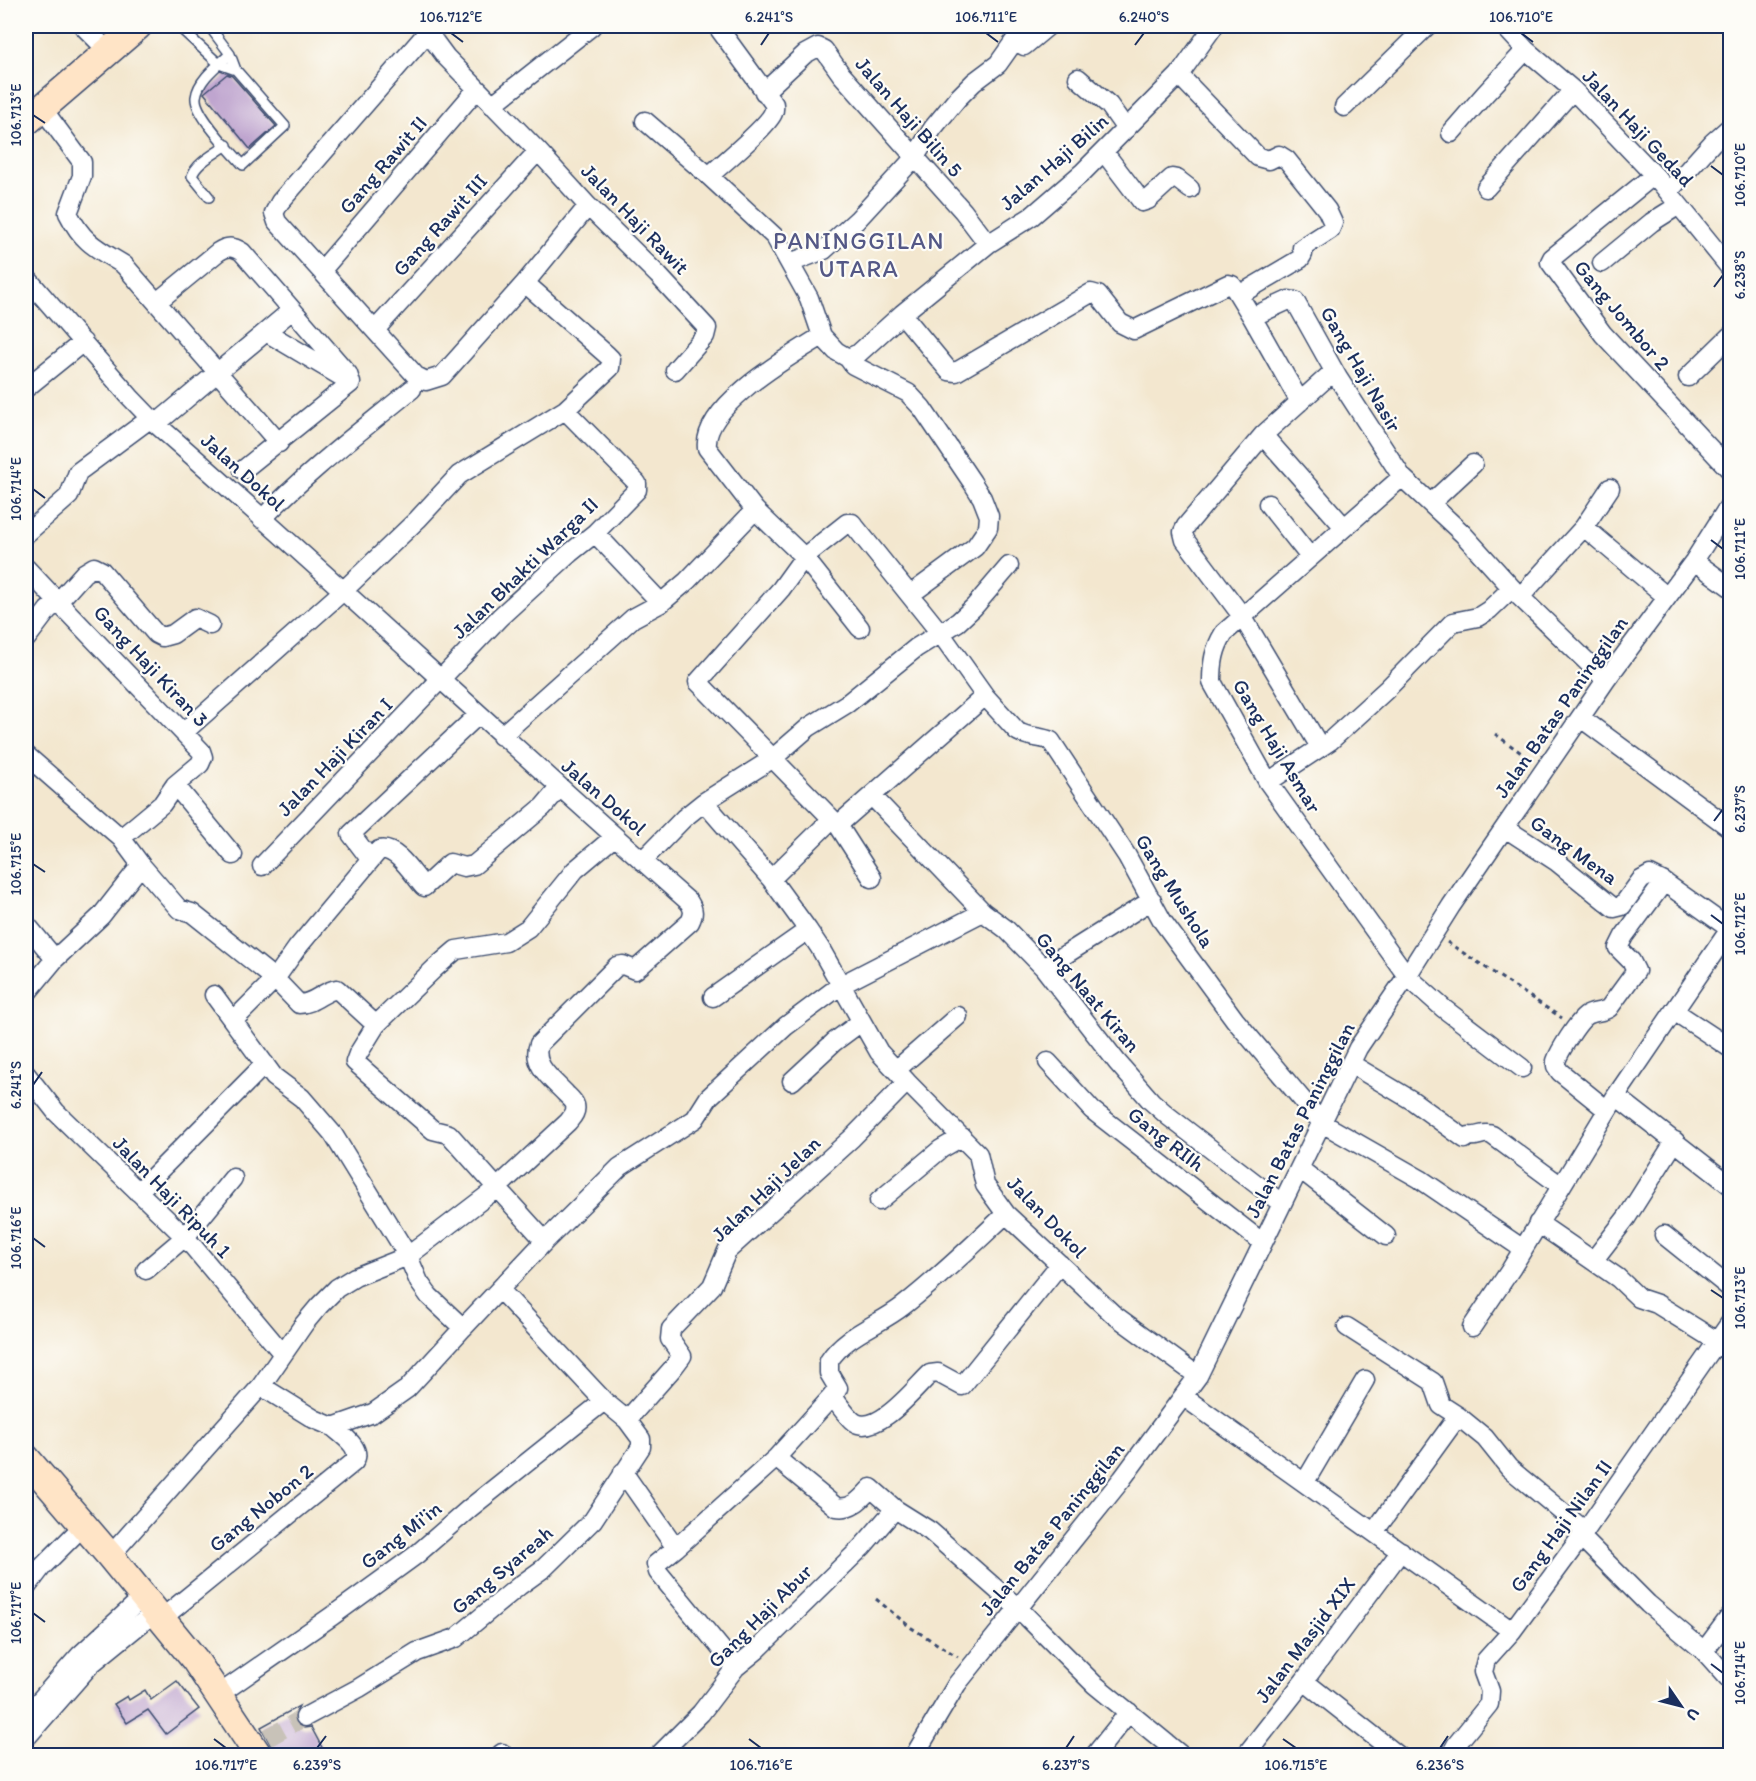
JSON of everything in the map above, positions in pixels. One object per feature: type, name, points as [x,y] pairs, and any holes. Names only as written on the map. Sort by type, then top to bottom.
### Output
[{"type":"main road","points":[[34,115],[138,26]]},
{"type":"main road","points":[[26,1458],[195,1660],[218,1695],[259,1746]]},
{"type":"street","points":[[83,26],[108,51]]},
{"type":"street","points":[[492,105],[592,26]]},
{"type":"street","points":[[709,176],[772,116],[775,110],[774,104],[718,26]]},
{"type":"street","points":[[790,263],[824,250],[857,220],[915,157],[933,128],[957,99],[974,82],[998,64],[1015,40],[1024,46],[1048,26]]},
{"type":"street","name":"Jalan Haji Bilin","points":[[848,358],[859,353],[902,314],[988,244],[1032,216],[1104,152],[1179,75],[1214,26]]},
{"type":"street","points":[[1344,107],[1427,26]]},
{"type":"street","name":"Jalan Haji Gedad","points":[[1504,26],[1526,50],[1573,90],[1654,176],[1731,268]]},
{"type":"street","points":[[429,28],[280,202],[274,213],[277,222],[416,376],[426,381],[442,376],[525,283],[588,206]]},
{"type":"street","name":"Jalan Haji Rawit","points":[[429,28],[446,57],[707,328],[705,336],[675,370]]},
{"type":"street","name":"Jalan Haji Bilin 5","points":[[765,92],[805,54],[818,47],[824,50],[841,74],[963,211],[988,244]]},
{"type":"street","points":[[1451,133],[1526,50]]},
{"type":"street","points":[[1179,75],[1258,157],[1269,160],[1279,155],[1287,160],[1327,210],[1333,223],[1330,230],[1302,248],[1303,254],[1300,259],[1239,295]]},
{"type":"street","points":[[1078,78],[1109,105],[1126,129]]},
{"type":"street","name":"Gang Rawit II","points":[[322,270],[477,89]]},
{"type":"street","points":[[1486,188],[1573,90]]},
{"type":"street","points":[[34,115],[82,162],[82,176],[68,213],[78,232],[92,246],[124,265],[279,443]]},
{"type":"street","points":[[645,121],[775,237],[809,297],[822,336],[836,351],[848,358],[859,369],[908,393],[922,408],[982,498],[989,516],[988,528],[975,547],[911,594]]},
{"type":"street","points":[[1602,263],[1652,222],[1674,198],[1713,142],[1731,127]]},
{"type":"street","name":"Gang Rawit III","points":[[375,330],[538,151]]},
{"type":"street","points":[[1104,152],[1142,202],[1148,200],[1172,178],[1177,178],[1190,189]]},
{"type":"street","name":"Gang Jombor 2","points":[[1654,176],[1552,258],[1550,262],[1564,284],[1604,334],[1731,470]]},
{"type":"street","points":[[157,302],[218,252],[225,247],[234,247],[242,252],[348,374],[351,383]]},
{"type":"street","points":[[184,732],[343,591],[418,519],[459,475],[565,410],[610,368],[611,359],[525,283]]},
{"type":"street","points":[[902,314],[952,372],[1091,293],[1098,295],[1120,323],[1134,330],[1227,284],[1232,285],[1300,402]]},
{"type":"street","name":"Jalan Dokol","points":[[29,288],[83,342],[130,398],[154,422],[642,861],[684,818],[704,802],[771,879],[808,930],[879,1052],[978,1154],[986,1185],[1006,1214],[1113,1314],[1198,1376]]},
{"type":"street","name":"Gang Haji Nasir","points":[[1252,317],[1289,300],[1295,301],[1334,371],[1402,477],[1463,534],[1516,592],[1606,680]]},
{"type":"street","points":[[26,534],[69,496],[78,472],[154,422],[292,310]]},
{"type":"street","points":[[266,333],[351,383]]},
{"type":"street","points":[[822,336],[762,374],[717,417],[706,439],[707,448],[755,510],[804,557],[860,628]]},
{"type":"street","points":[[1688,377],[1731,336]]},
{"type":"street","points":[[26,388],[83,342]]},
{"type":"street","points":[[1320,747],[1242,616],[1185,540],[1183,532],[1263,435],[1334,371]]},
{"type":"street","points":[[243,470],[351,383]]},
{"type":"street","points":[[262,519],[284,496],[330,456],[412,390]]},
{"type":"street","name":"Jalan Bhakti Warga II","points":[[441,680],[500,617],[595,533],[639,488],[637,483],[565,410]]},
{"type":"street","points":[[1263,435],[1344,527]]},
{"type":"street","points":[[1431,504],[1473,464]]},
{"type":"street","name":"Gang Haji Asmar","points":[[1402,477],[1224,633],[1216,646],[1212,664],[1212,681],[1268,782],[1407,976],[1427,995],[1522,1068]]},
{"type":"street","points":[[1268,782],[1320,747],[1386,690],[1452,622],[1478,617],[1516,592],[1584,526],[1610,488]]},
{"type":"street","points":[[1268,504],[1310,557]]},
{"type":"street","name":"Jalan Batas Paninggilan","points":[[914,1755],[946,1700],[1184,1397],[1198,1376],[1358,1048],[1606,680],[1694,561],[1731,504]]},
{"type":"street","points":[[501,736],[633,618],[661,603],[687,581],[755,510]]},
{"type":"street","name":"Gang Mushola","points":[[804,557],[847,523],[852,523],[911,594],[985,696],[1017,731],[1023,735],[1043,737],[1051,741],[1127,856],[1163,922],[1218,997],[1322,1123]]},
{"type":"street","points":[[1584,526],[1667,597]]},
{"type":"street","points":[[595,533],[661,603]]},
{"type":"street","points":[[804,557],[781,589],[698,682],[835,822],[872,878]]},
{"type":"street","points":[[1694,561],[1729,583]]},
{"type":"street","points":[[704,802],[772,759],[809,727],[848,703],[916,648],[958,622],[1009,566]]},
{"type":"street","points":[[26,639],[48,610],[84,573],[94,567],[102,571],[156,634],[162,637],[173,634],[195,618],[210,625]]},
{"type":"street","name":"Gang Haji Kiran 3","points":[[26,568],[201,751],[203,760],[175,785],[162,804],[121,838]]},
{"type":"street","name":"Jalan Haji Kiran I","points":[[262,866],[441,680]]},
{"type":"street","points":[[771,879],[835,822],[872,796],[985,696]]},
{"type":"street","points":[[370,859],[351,834],[478,715]]},
{"type":"street","points":[[1581,718],[1731,828]]},
{"type":"street","points":[[26,755],[121,838],[141,866],[178,909],[192,914],[275,979],[299,1004],[306,1004],[337,989],[376,1025]]},
{"type":"street","points":[[175,785],[233,855]]},
{"type":"street","points":[[233,1021],[275,979],[297,948],[379,850],[389,850],[424,887],[450,863],[464,867],[474,865],[543,807],[559,788]]},
{"type":"street","name":"Gang Naat Kiran","points":[[872,796],[983,912],[1006,929],[1044,968],[1093,1034],[1156,1106],[1281,1203]]},
{"type":"street","name":"Gang Mena","points":[[1505,828],[1557,862],[1614,908],[1622,906],[1646,876],[1656,877],[1664,882]]},
{"type":"street","points":[[545,1241],[449,1134],[433,1130],[355,1062],[376,1025],[435,968],[456,950],[507,942],[528,928],[575,870],[615,837]]},
{"type":"street","points":[[110,1556],[261,1386],[319,1306],[337,1288],[355,1277],[408,1256],[497,1188],[568,1122],[574,1113],[575,1105],[539,1065],[536,1052],[538,1044],[616,966],[623,965],[635,969],[690,922],[693,916],[693,909],[689,902],[642,861]]},
{"type":"street","points":[[26,993],[55,959],[101,916],[141,866]]},
{"type":"street","points":[[1472,1327],[1523,1249],[1612,1103],[1730,929],[1664,882],[1624,936],[1618,948],[1631,961],[1636,971],[1609,1008],[1586,1016],[1558,1056],[1556,1066],[1560,1072],[1612,1103],[1675,1141],[1731,1185]]},
{"type":"street","points":[[1044,968],[1152,900]]},
{"type":"street","points":[[261,1386],[314,1419],[333,1427],[373,1413],[407,1389],[545,1241],[620,1167],[695,1119],[709,1097],[786,1026],[841,985],[983,912]]},
{"type":"street","points":[[26,924],[55,959]]},
{"type":"street","points":[[713,997],[808,930]]},
{"type":"street","points":[[214,995],[274,1077],[302,1098],[333,1134],[408,1256],[419,1282],[429,1296],[463,1328]]},
{"type":"street","points":[[1674,1011],[1731,1048]]},
{"type":"street","points":[[901,1076],[958,1016]]},
{"type":"street","points":[[792,1081],[827,1047],[861,1022]]},
{"type":"street","name":"Gang RIIh","points":[[1048,1062],[1092,1110],[1263,1243]]},
{"type":"street","points":[[138,1192],[265,1064]]},
{"type":"street","points":[[1351,1064],[1413,1101],[1464,1139],[1469,1136],[1477,1137],[1484,1133],[1492,1135],[1561,1186]]},
{"type":"street","name":"Jalan Haji Ripuh 1","points":[[26,1074],[56,1112],[184,1237],[283,1354]]},
{"type":"street","name":"Jalan Haji Jelan","points":[[627,1420],[682,1356],[670,1339],[671,1329],[712,1286],[727,1251],[852,1138],[901,1076]]},
{"type":"street","points":[[1322,1123],[1420,1179],[1523,1249]]},
{"type":"street","points":[[879,1201],[941,1149],[962,1137]]},
{"type":"street","points":[[1593,1261],[1627,1217],[1675,1141]]},
{"type":"street","points":[[1300,1169],[1386,1236]]},
{"type":"street","points":[[146,1270],[184,1237],[233,1178]]},
{"type":"street","points":[[736,1667],[658,1572],[656,1564],[776,1458],[832,1396],[838,1388],[830,1373],[829,1361],[840,1347],[901,1307],[956,1261],[1006,1214]]},
{"type":"street","points":[[1538,1223],[1618,1278],[1639,1298],[1658,1304],[1724,1347]]},
{"type":"street","points":[[1664,1235],[1731,1288]]},
{"type":"street","points":[[832,1396],[855,1423],[871,1426],[882,1420],[930,1374],[938,1373],[962,1386],[1060,1264]]},
{"type":"street","name":"Gang Syareah","points":[[305,1716],[359,1688],[417,1652],[456,1638],[544,1568],[593,1521],[641,1447],[641,1439],[627,1420],[604,1401],[500,1290]]},
{"type":"street","name":"Gang Haji Nilan II","points":[[1450,1755],[1489,1704],[1490,1694],[1483,1671],[1488,1657],[1512,1631],[1724,1347],[1731,1323]]},
{"type":"street","points":[[1347,1327],[1433,1382],[1441,1405],[1485,1438],[1509,1468],[1583,1534],[1648,1604],[1704,1651],[1731,1680]]},
{"type":"street","points":[[1305,1482],[1365,1380]]},
{"type":"street","points":[[1184,1397],[1512,1631]]},
{"type":"street","name":"Gang Mi'in","points":[[218,1695],[416,1555],[470,1508],[604,1401]]},
{"type":"street","points":[[1374,1532],[1458,1416]]},
{"type":"street","name":"Gang Nobon 2","points":[[153,1609],[354,1462],[357,1457],[356,1450],[333,1427]]},
{"type":"street","points":[[776,1458],[836,1507],[848,1508],[859,1501],[871,1488],[895,1509],[930,1531],[1019,1609],[1094,1684],[1182,1755]]},
{"type":"street","points":[[623,1472],[676,1548]]},
{"type":"street","name":"Gang Haji Abur","points":[[658,1755],[701,1713],[736,1667],[758,1650],[854,1555],[895,1509]]},
{"type":"street","points":[[26,1588],[42,1567],[83,1526]]},
{"type":"street","name":"Jalan Masjid XIX","points":[[1248,1755],[1401,1551]]},
{"type":"street","points":[[26,1716],[80,1655],[153,1609]]},
{"type":"street","points":[[26,1738],[91,1664],[153,1609]]},
{"type":"street","points":[[1704,1651],[1731,1616]]},
{"type":"street","points":[[1304,1681],[1399,1755]]},
{"type":"street","points":[[1094,1755],[1130,1712]]},
{"type":"lane","points":[[178,26],[219,64],[236,70]]},
{"type":"lane","points":[[209,26],[230,54],[236,70],[285,126],[243,165],[200,112],[195,99],[202,83],[230,54]]},
{"type":"lane","points":[[208,197],[192,176],[194,170],[226,145]]},
{"type":"path","points":[[1495,734],[1545,770]]},
{"type":"path","points":[[1434,933],[1577,1028]]},
{"type":"path","points":[[876,1599],[910,1627],[972,1666]]},
{"type":"building","points":[[227,74],[232,76],[276,126],[250,149],[204,93]]},
{"type":"building","points":[[177,1681],[199,1709],[166,1734],[148,1710],[127,1723],[114,1704],[127,1696],[129,1700],[145,1690],[151,1700]]},
{"type":"building","points":[[299,1706],[294,1716],[295,1723],[304,1728],[311,1727],[326,1755],[276,1755],[261,1727]]},
{"type":"tunnel","points":[[267,1738],[305,1717]]},
{"type":"district","name":"PANINGGILAN UTARA","points":[[859,255]]}]
